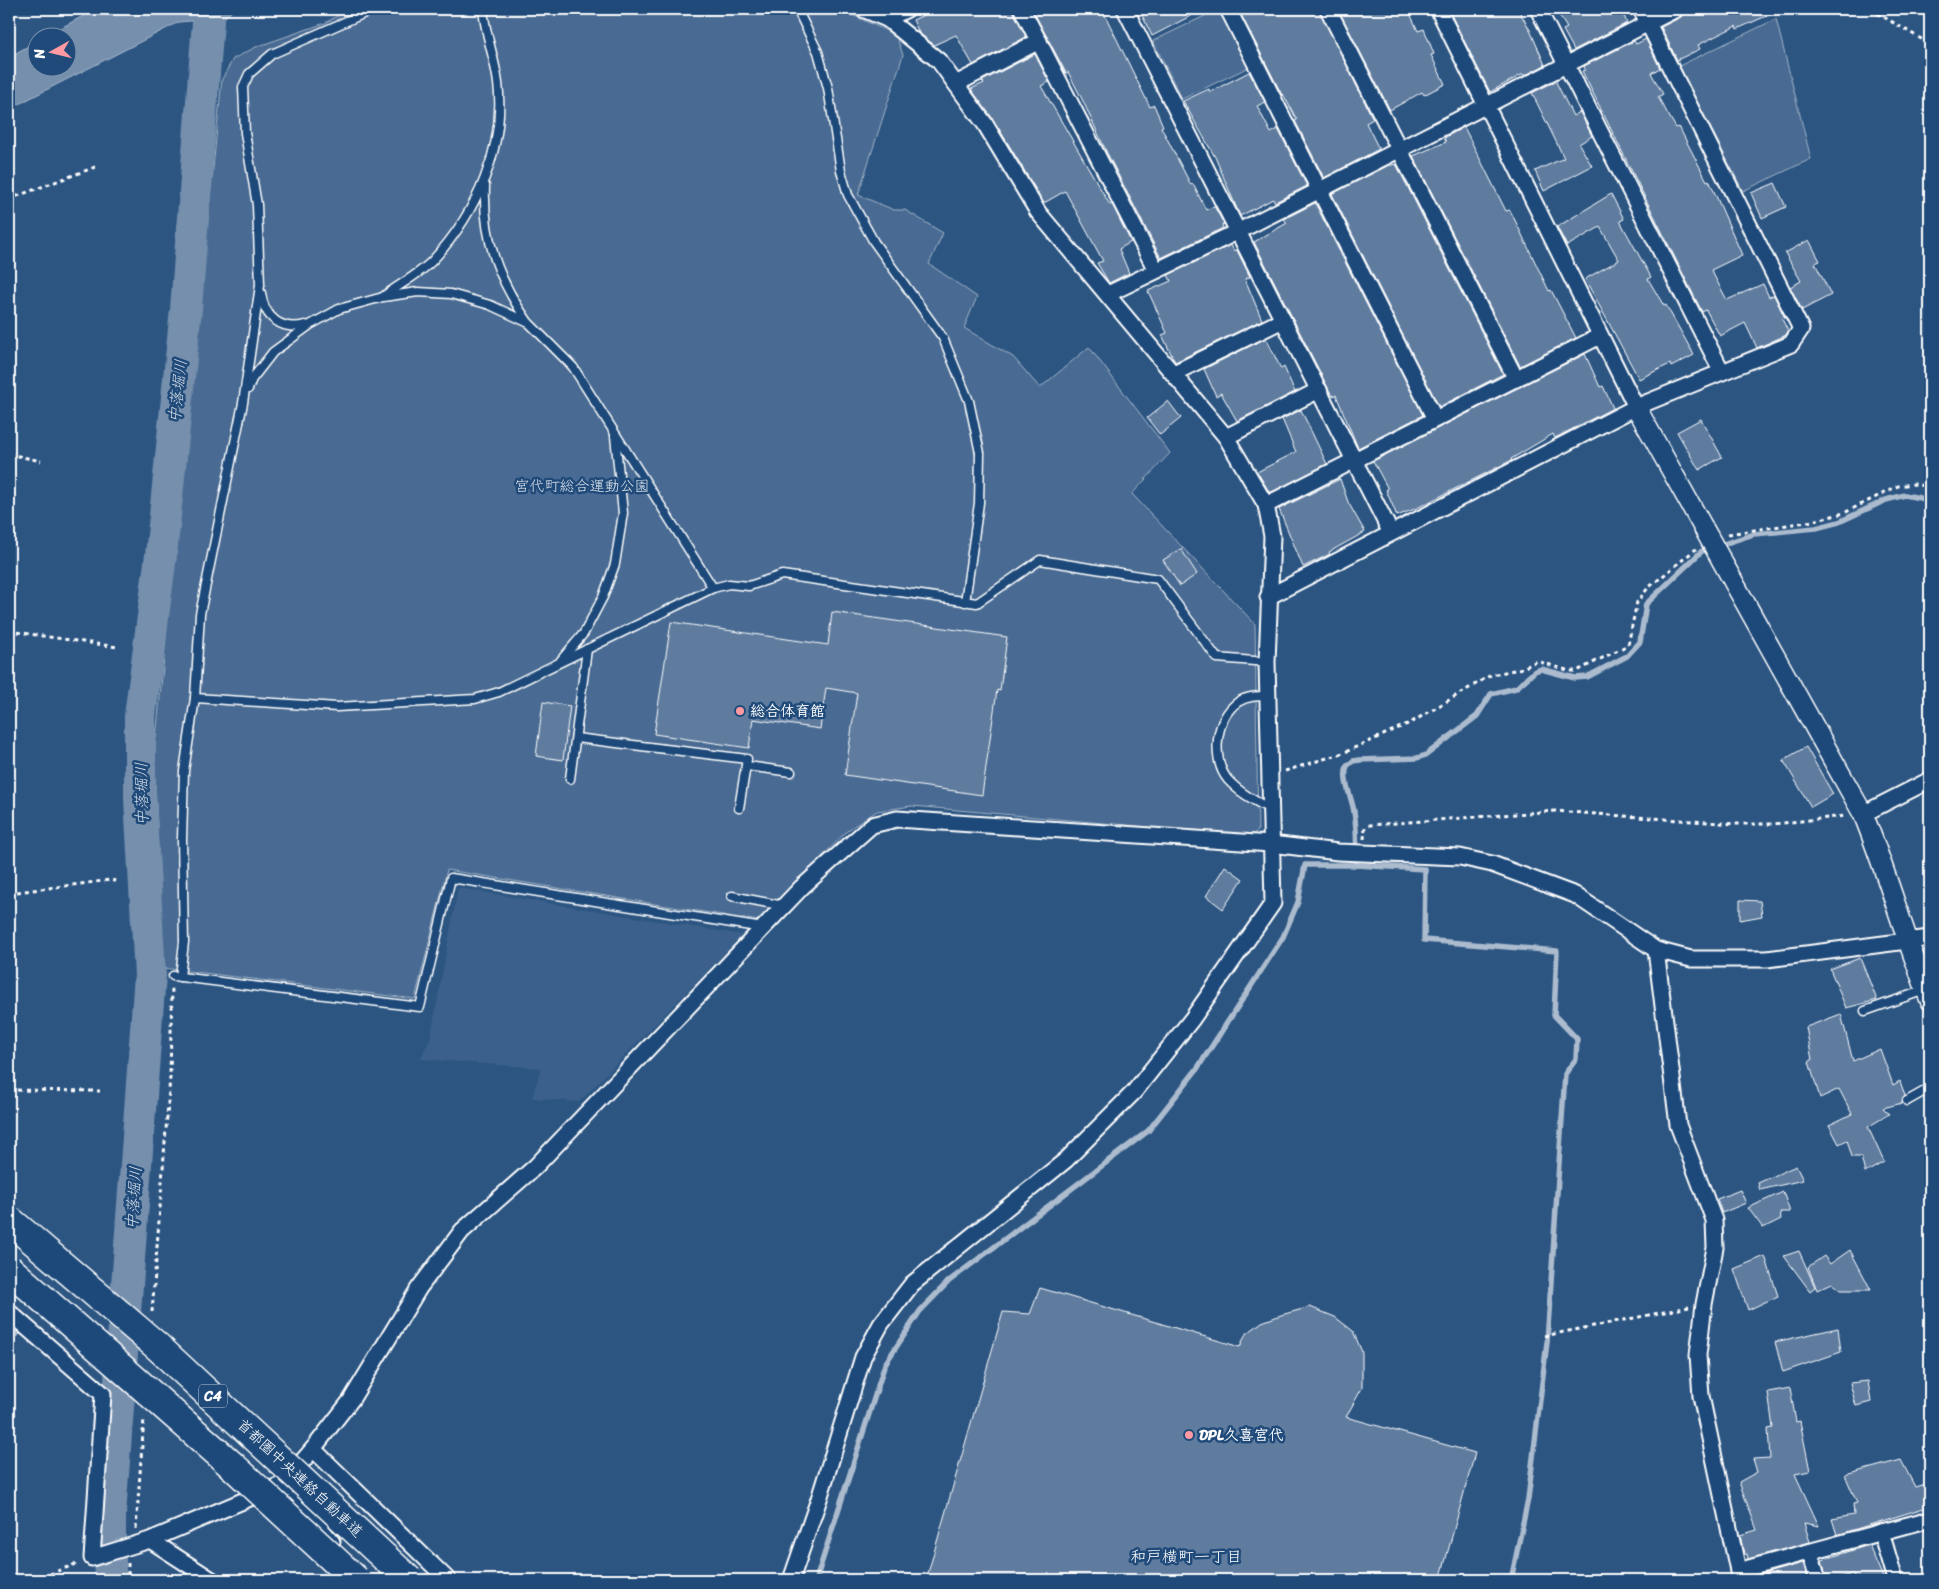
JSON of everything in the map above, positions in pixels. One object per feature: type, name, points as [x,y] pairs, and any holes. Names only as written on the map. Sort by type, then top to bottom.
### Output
[{"type":"highway","name":"首都圏中央連絡自動車道","points":[[9,1220],[158,1346],[409,1580]]},
{"type":"highway","name":"C4","points":[[9,1269],[235,1468],[356,1580]]},
{"type":"street","points":[[791,1580],[819,1499],[863,1357],[881,1324],[912,1284],[1066,1160],[1134,1092],[1192,1019],[1273,902],[1267,662],[1268,597],[1272,536],[1266,505],[1226,437],[1038,212],[985,124],[939,61],[887,19],[863,9]]},
{"type":"street","points":[[887,19],[907,9]]},
{"type":"street","points":[[1022,9],[1156,270]]},
{"type":"street","points":[[1125,9],[1391,533]]},
{"type":"street","points":[[1228,9],[1435,419]]},
{"type":"street","points":[[1328,9],[1516,379]]},
{"type":"street","points":[[1438,9],[1636,407],[1863,814],[1878,851],[1907,942],[1928,995]]},
{"type":"street","points":[[1538,9],[1722,372]]},
{"type":"street","points":[[1268,597],[1636,407],[1791,344],[1800,329],[1641,9]]},
{"type":"street","points":[[1108,294],[1239,231],[1676,9]]},
{"type":"street","points":[[956,84],[1039,41]]},
{"type":"street","points":[[1174,373],[1283,320]]},
{"type":"street","points":[[1266,505],[1600,336]]},
{"type":"street","points":[[1226,437],[1319,390]]},
{"type":"street","points":[[1863,814],[1930,780]]},
{"type":"street","points":[[9,1312],[103,1394],[92,1558],[138,1544],[282,1484],[313,1449],[351,1400],[418,1288],[462,1231],[535,1167],[802,886],[872,826],[896,819],[1271,844],[1365,854],[1460,857],[1492,864],[1576,895],[1656,950],[1691,959],[1767,959],[1930,938]]},
{"type":"street","points":[[1656,950],[1678,1125],[1714,1220],[1715,1248],[1704,1304],[1698,1355],[1701,1396],[1739,1576],[1810,1552],[1930,1519]]},
{"type":"street","points":[[313,1449],[448,1580]]},
{"type":"street","points":[[282,1484],[364,1580]]},
{"type":"street","points":[[1882,1532],[1895,1580]]},
{"type":"street","points":[[138,1544],[212,1580]]},
{"type":"street","points":[[1810,1552],[1818,1580]]},
{"type":"lane","points":[[310,324],[293,328],[279,324],[268,313],[262,302],[257,204],[245,133],[243,87],[250,74],[272,54],[374,9]]},
{"type":"lane","points":[[797,9],[820,61],[828,88],[841,171],[848,195],[874,242],[943,338],[969,401],[980,452],[979,503],[965,602]]},
{"type":"lane","points":[[482,11],[498,85],[498,120],[485,182],[484,214],[499,272],[509,294],[529,323],[573,367],[713,588]]},
{"type":"lane","points":[[383,297],[432,261],[466,219],[485,182]]},
{"type":"lane","points":[[260,285],[243,403],[200,614],[195,698],[184,771],[182,839],[184,942],[176,977],[420,1007],[451,878],[763,928]]},
{"type":"lane","points":[[243,403],[252,379],[273,352],[310,324],[339,309],[383,297],[418,292],[451,294],[490,305],[529,323]]},
{"type":"lane","points":[[558,664],[584,633],[603,597],[615,564],[623,513],[614,433]]},
{"type":"lane","points":[[195,698],[337,707],[475,699],[499,692],[713,588],[729,584],[749,586],[782,576],[977,603],[1040,560],[1158,579],[1217,658],[1267,662]]},
{"type":"lane","points":[[570,779],[587,649]]},
{"type":"lane","points":[[1268,696],[1247,697],[1236,703],[1220,730],[1217,747],[1220,765],[1227,779],[1246,796],[1270,808]]},
{"type":"lane","points":[[576,738],[747,759],[739,808]]},
{"type":"lane","points":[[747,766],[791,772]]},
{"type":"lane","points":[[732,896],[785,906]]},
{"type":"lane","points":[[1865,1011],[1928,995]]},
{"type":"lane","points":[[1907,1101],[1930,1088]]},
{"type":"path","points":[[1870,9],[1930,44]]},
{"type":"path","points":[[9,199],[98,166]]},
{"type":"path","points":[[9,454],[41,461]]},
{"type":"path","points":[[1269,774],[1279,773],[1343,753],[1412,722],[1499,672],[1523,668],[1537,661],[1570,671],[1577,670],[1624,648],[1631,638],[1637,602],[1648,588],[1709,539],[1748,529],[1813,521],[1844,513],[1898,486],[1914,484],[1930,487]]},
{"type":"path","points":[[9,631],[116,646]]},
{"type":"path","points":[[1365,854],[1363,833],[1365,827],[1370,825],[1555,811],[1734,824],[1814,821],[1863,814]]},
{"type":"path","points":[[9,893],[111,880],[118,882]]},
{"type":"path","points":[[152,1317],[176,977]]},
{"type":"path","points":[[9,1090],[100,1090]]},
{"type":"path","points":[[1544,1336],[1704,1304]]},
{"type":"path","points":[[138,1544],[144,1414]]},
{"type":"path","points":[[35,1580],[92,1558]]},
{"type":"shaded area","points":[[96,9],[234,9],[224,18],[179,22],[78,74],[78,28],[61,28]]},
{"type":"shaded area","points":[[28,46],[28,78],[70,78],[9,109],[9,57]]},
{"type":"shaded area","points":[[458,888],[743,935],[579,1102],[532,1098],[541,1068],[420,1059],[430,1040]]},
{"type":"green space","name":"宮代町総合運動公園","points":[[349,9],[839,9],[896,35],[903,55],[858,195],[894,210],[905,210],[943,233],[929,264],[977,297],[964,328],[1013,357],[1040,388],[1089,347],[1170,453],[1132,494],[1255,624],[1258,831],[1249,836],[912,806],[877,811],[848,830],[759,921],[447,870],[415,999],[163,968],[154,757],[222,79],[233,59],[256,47],[325,23]]},
{"type":"green space","points":[[1219,9],[1223,9],[1251,66],[1182,99],[1153,41]]},
{"type":"green space","points":[[1776,19],[1811,159],[1743,191],[1679,66]]},
{"type":"building","points":[[936,9],[1013,9],[1026,37],[973,65],[956,35],[934,45],[919,33],[913,20]]},
{"type":"building","points":[[1032,9],[1102,9],[1150,107],[1154,105],[1163,126],[1161,127],[1191,185],[1193,184],[1206,210],[1214,206],[1224,224],[1222,225],[1223,228],[1161,258],[1107,153],[1082,99]]},
{"type":"building","points":[[1153,9],[1204,9],[1152,36],[1142,15]]},
{"type":"building","points":[[1238,9],[1319,9],[1373,119],[1366,123],[1379,149],[1324,178],[1295,121],[1297,120],[1282,95]]},
{"type":"building","points":[[1338,9],[1408,9],[1418,31],[1424,29],[1434,54],[1431,55],[1445,84],[1424,95],[1422,92],[1390,110]]},
{"type":"building","points":[[1448,9],[1518,9],[1530,30],[1545,65],[1524,76],[1523,74],[1490,92]]},
{"type":"building","points":[[1555,9],[1621,9],[1627,23],[1574,50],[1563,30],[1567,28]]},
{"type":"building","points":[[1685,9],[1782,9],[1737,29],[1736,26],[1698,45],[1700,49],[1677,60],[1661,27],[1681,17]]},
{"type":"building","points":[[1646,39],[1660,68],[1651,73],[1663,94],[1658,97],[1676,128],[1679,127],[1707,181],[1709,180],[1742,255],[1711,270],[1727,300],[1763,284],[1769,297],[1774,295],[1785,318],[1782,319],[1788,331],[1786,335],[1757,348],[1745,323],[1720,336],[1706,310],[1702,312],[1582,71],[1585,70],[1584,66],[1634,41],[1636,44]]},
{"type":"building","points":[[1035,54],[1049,82],[1041,86],[1110,205],[1112,204],[1131,242],[1119,249],[1129,273],[1109,283],[1097,263],[1103,261],[1065,191],[1044,203],[993,119],[971,89],[984,83],[982,81]]},
{"type":"building","points":[[1249,72],[1265,102],[1257,106],[1271,133],[1278,129],[1307,186],[1275,202],[1273,199],[1240,216],[1215,157],[1183,101],[1209,89],[1210,92]]},
{"type":"building","points":[[1556,82],[1573,116],[1580,112],[1592,136],[1579,144],[1592,166],[1544,191],[1535,171],[1564,158],[1532,93]]},
{"type":"building","points":[[1464,127],[1506,211],[1510,210],[1549,291],[1551,290],[1576,338],[1520,366],[1413,156],[1446,142],[1444,138]]},
{"type":"building","points":[[1396,164],[1503,374],[1439,407],[1332,194],[1387,166]]},
{"type":"building","points":[[1775,183],[1786,207],[1762,218],[1751,193]]},
{"type":"building","points":[[1611,194],[1624,219],[1620,221],[1651,277],[1648,279],[1664,306],[1666,305],[1694,355],[1671,367],[1670,364],[1639,379],[1585,279],[1619,260],[1600,227],[1567,246],[1557,227]]},
{"type":"building","points":[[1315,203],[1423,415],[1358,448],[1336,395],[1333,396],[1330,392],[1254,242],[1287,223],[1284,219]]},
{"type":"building","points":[[1809,240],[1820,261],[1815,263],[1831,295],[1802,310],[1790,287],[1801,281],[1785,253]]},
{"type":"building","points":[[1231,245],[1234,251],[1237,250],[1250,277],[1245,279],[1262,320],[1175,362],[1162,335],[1167,333],[1148,291],[1171,281],[1168,275]]},
{"type":"building","points":[[1266,338],[1281,369],[1284,367],[1295,392],[1237,421],[1221,393],[1216,396],[1204,369]]},
{"type":"building","points":[[1585,354],[1600,387],[1603,386],[1613,408],[1555,438],[1553,434],[1512,460],[1417,508],[1397,516],[1386,490],[1388,489],[1373,461]]},
{"type":"building","points":[[1168,401],[1181,418],[1160,435],[1147,418]]},
{"type":"building","points":[[1301,410],[1327,464],[1270,493],[1257,472],[1296,452],[1282,419]]},
{"type":"building","points":[[1701,419],[1722,457],[1699,470],[1677,432]]},
{"type":"building","points":[[1340,479],[1348,502],[1365,532],[1329,552],[1330,554],[1303,567],[1279,509]]},
{"type":"building","points":[[1181,549],[1197,574],[1180,586],[1163,560]]},
{"type":"building","name":"総合体育館","points":[[832,612],[1007,637],[1000,691],[997,690],[982,795],[845,775],[857,693],[826,688],[820,729],[753,719],[749,748],[654,734],[671,622],[828,645]]},
{"type":"building","points":[[543,702],[570,706],[563,760],[536,756]]},
{"type":"building","points":[[1806,747],[1833,794],[1811,807],[1783,760]]},
{"type":"building","points":[[1225,866],[1243,879],[1223,909],[1206,896]]},
{"type":"building","points":[[1740,900],[1760,901],[1762,916],[1740,920]]},
{"type":"building","points":[[1860,958],[1877,1000],[1846,1008],[1830,969]]},
{"type":"building","points":[[1841,1014],[1853,1061],[1880,1049],[1893,1085],[1900,1081],[1905,1096],[1902,1103],[1883,1108],[1889,1114],[1868,1127],[1884,1162],[1865,1173],[1861,1157],[1852,1157],[1847,1140],[1839,1144],[1829,1125],[1852,1114],[1839,1089],[1820,1098],[1809,1062],[1812,1060],[1806,1027]]},
{"type":"building","points":[[1796,1166],[1803,1180],[1760,1190],[1758,1183]]},
{"type":"building","points":[[1740,1190],[1746,1203],[1722,1213],[1717,1199]]},
{"type":"building","points":[[1783,1192],[1790,1212],[1780,1212],[1781,1219],[1763,1228],[1748,1208]]},
{"type":"building","points":[[1850,1250],[1871,1290],[1841,1290],[1832,1283],[1817,1290],[1808,1267],[1824,1256],[1830,1264]]},
{"type":"building","points":[[1799,1251],[1815,1287],[1810,1291],[1784,1256]]},
{"type":"building","points":[[1765,1256],[1778,1296],[1748,1310],[1734,1269]]},
{"type":"building","name":"DPL久喜宮代","points":[[1040,1288],[1240,1347],[1245,1335],[1262,1322],[1281,1315],[1310,1307],[1335,1317],[1353,1331],[1362,1352],[1362,1388],[1346,1417],[1475,1453],[1440,1580],[926,1580],[1003,1312],[1030,1314]]},
{"type":"building","points":[[1838,1328],[1841,1352],[1783,1372],[1775,1342]]},
{"type":"building","points":[[1868,1381],[1871,1402],[1856,1406],[1850,1383]]},
{"type":"building","points":[[1790,1388],[1796,1422],[1800,1421],[1810,1471],[1795,1474],[1819,1526],[1804,1523],[1810,1542],[1748,1559],[1747,1554],[1744,1554],[1740,1535],[1757,1530],[1739,1482],[1757,1472],[1753,1459],[1770,1458],[1768,1429],[1773,1428],[1768,1392]]},
{"type":"building","points":[[1901,1460],[1915,1487],[1930,1483],[1930,1506],[1837,1535],[1832,1519],[1854,1515],[1853,1504],[1857,1503],[1845,1475]]},
{"type":"building","points":[[1869,1545],[1884,1580],[1857,1580],[1854,1574],[1827,1580],[1822,1560]]},
{"type":"building","points":[[1803,1563],[1808,1580],[1753,1580],[1752,1577]]},
{"type":"waterway","name":"中落堀川","points":[[110,1580],[110,1515],[150,975],[140,799],[140,716],[161,555],[186,309],[209,9]]},
{"type":"waterway","points":[[816,1580],[885,1364],[920,1311],[949,1281],[1148,1131],[1197,1069],[1283,937],[1298,902],[1305,865],[1356,865],[1356,825],[1346,783],[1347,766],[1353,761],[1360,760],[1417,758],[1426,755],[1477,716],[1491,694],[1516,688],[1535,671],[1541,669],[1575,678],[1587,677],[1627,656],[1640,642],[1646,604],[1702,551],[1754,534],[1816,528],[1839,522],[1886,500],[1905,495],[1930,500]]},
{"type":"waterway","points":[[1356,865],[1425,869],[1424,940],[1557,951],[1554,1015],[1577,1039],[1576,1059],[1565,1074],[1547,1342],[1528,1499],[1511,1580]]},
{"type":"waterway","points":[[9,1338],[21,1331]]},
{"type":"place","name":"総合体育館","points":[[740,711]]},
{"type":"place","name":"DPL久喜宮代","points":[[1189,1435]]},
{"type":"district","name":"和戸横町一丁目","points":[[1186,1556]]}]
